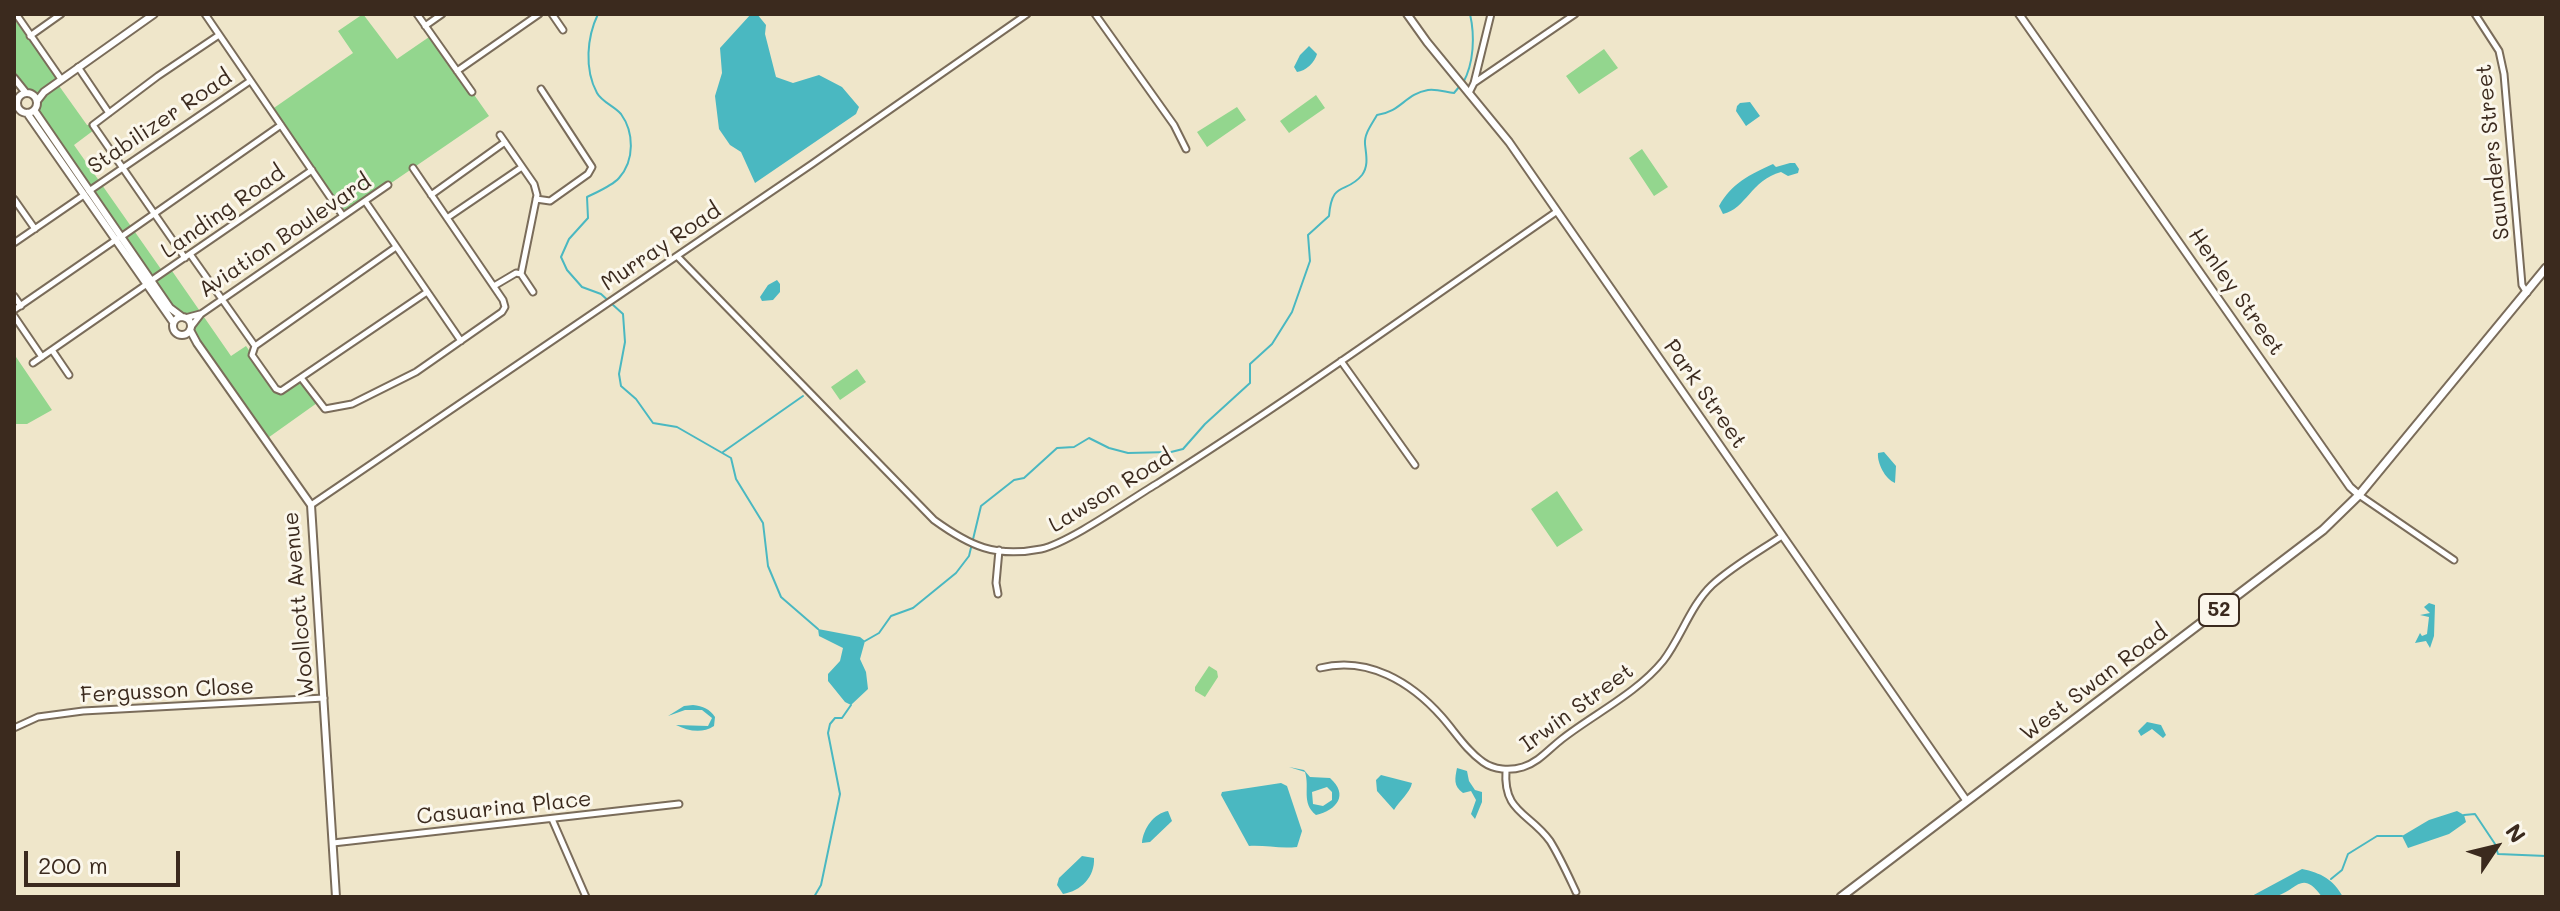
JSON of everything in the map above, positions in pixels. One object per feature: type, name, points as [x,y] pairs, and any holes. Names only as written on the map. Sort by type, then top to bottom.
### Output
[{"type":"main road","name":"West Swan Road","points":[[1841,897],[2323,530],[2359,495],[2546,268]]},
{"type":"street","points":[[16,14],[61,79]]},
{"type":"street","points":[[30,36],[61,14]]},
{"type":"street","points":[[24,108],[32,96],[44,92],[154,14]]},
{"type":"street","points":[[205,14],[343,216]]},
{"type":"street","points":[[417,14],[472,92]]},
{"type":"street","points":[[425,26],[442,14]]},
{"type":"street","points":[[457,71],[539,14]]},
{"type":"street","points":[[552,14],[563,30]]},
{"type":"street","name":"Murray Road","points":[[311,505],[1027,14]]},
{"type":"street","points":[[1095,14],[1174,125],[1186,149]]},
{"type":"street","name":"Park Street","points":[[1407,14],[1509,142],[1966,800]]},
{"type":"street","points":[[1468,94],[1474,83],[1491,14]]},
{"type":"street","points":[[1474,83],[1575,14]]},
{"type":"street","name":"Henley Street","points":[[2019,14],[2350,487],[2454,560]]},
{"type":"street","name":"Saunders Street","points":[[2475,14],[2499,51],[2504,74],[2522,285],[2527,293]]},
{"type":"street","points":[[219,35],[93,125],[121,168],[255,346]]},
{"type":"street","points":[[78,67],[109,113]]},
{"type":"street","points":[[14,78],[32,96]]},
{"type":"street","name":"Stabilizer Road","points":[[14,243],[250,80]]},
{"type":"street","name":"Woollcott Avenue","points":[[14,89],[24,108],[150,282],[170,308],[183,317],[188,331],[311,505],[336,897]]},
{"type":"street","points":[[536,199],[550,201],[588,174],[592,167],[541,89]]},
{"type":"street","points":[[24,108],[32,96]]},
{"type":"street","points":[[42,357],[14,313],[21,306],[281,125]]},
{"type":"street","points":[[500,135],[534,184],[536,199],[521,274],[533,292]]},
{"type":"street","points":[[431,195],[505,142]]},
{"type":"street","points":[[447,218],[522,167]]},
{"type":"street","points":[[302,379],[325,409],[352,404],[416,372],[505,307],[494,286],[413,168]]},
{"type":"street","name":"Landing Road","points":[[33,363],[312,170]]},
{"type":"street","name":"Aviation Boulevard","points":[[188,331],[201,314],[388,185]]},
{"type":"street","points":[[14,199],[35,229]]},
{"type":"street","points":[[365,201],[461,341]]},
{"type":"street","name":"Lawson Road","points":[[677,256],[934,520],[964,541],[999,550],[1043,548],[1060,542],[1215,447],[1556,212]]},
{"type":"street","points":[[396,247],[255,346],[252,355],[276,389],[284,390],[427,292]]},
{"type":"street","points":[[494,286],[512,275],[521,274]]},
{"type":"street","name":"Woollcott Avenue","points":[[150,282],[173,322],[175,333],[188,331]]},
{"type":"street","points":[[14,296],[21,306]]},
{"type":"street","name":"Aviation Boulevard","points":[[183,317],[201,314]]},
{"type":"street","points":[[173,322],[183,317]]},
{"type":"street","points":[[52,350],[69,375]]},
{"type":"street","points":[[1341,361],[1415,465]]},
{"type":"street","name":"Irwin Street","points":[[1320,668],[1339,663],[1379,671],[1405,683],[1443,718],[1470,752],[1487,765],[1506,770],[1525,767],[1644,679],[1663,661],[1710,587],[1734,567],[1782,536]]},
{"type":"street","points":[[998,594],[999,550]]},
{"type":"street","name":"Fergusson Close","points":[[14,728],[38,717],[83,711],[325,698]]},
{"type":"street","points":[[1506,770],[1508,799],[1551,843],[1576,892]]},
{"type":"street","name":"Casuarina Place","points":[[333,843],[679,804]]},
{"type":"street","points":[[552,819],[586,897]]},
{"type":"green space","points":[[363,14],[397,59],[432,35],[489,116],[343,216],[271,110],[353,53],[338,31]]},
{"type":"green space","points":[[14,19],[61,79],[57,83],[87,125],[93,125],[94,130],[74,145],[163,272],[170,268],[231,356],[246,346],[276,389],[302,379],[317,403],[265,440],[197,343],[190,322],[171,309],[34,110],[37,101],[26,93],[14,73]]},
{"type":"green space","points":[[1604,49],[1618,68],[1579,94],[1566,76]]},
{"type":"green space","points":[[1316,95],[1325,108],[1289,133],[1280,121]]},
{"type":"green space","points":[[1237,107],[1246,120],[1207,147],[1197,132]]},
{"type":"green space","points":[[1642,149],[1668,187],[1654,196],[1629,158]]},
{"type":"green space","points":[[14,354],[52,410],[27,424],[14,424]]},
{"type":"green space","points":[[857,369],[866,382],[840,400],[831,387]]},
{"type":"green space","points":[[1557,491],[1583,530],[1557,547],[1531,509]]},
{"type":"green space","points":[[1209,666],[1217,671],[1218,677],[1205,697],[1195,691],[1195,687]]},
{"type":"water","points":[[751,14],[757,14],[766,25],[765,34],[776,77],[793,83],[819,75],[842,87],[859,107],[856,114],[755,183],[741,152],[730,145],[719,129],[715,96],[722,73],[720,48]]},
{"type":"water","points":[[1309,46],[1317,54],[1316,57],[1307,68],[1297,72],[1294,67]]},
{"type":"water","points":[[1750,102],[1760,116],[1746,126],[1736,111],[1740,103]]},
{"type":"water","points":[[1795,163],[1798,173],[1788,176],[1781,172],[1771,176],[1738,206],[1723,214],[1719,206],[1742,180],[1773,164],[1776,167]]},
{"type":"water","points":[[777,280],[780,292],[773,300],[762,301],[760,297],[768,285]]},
{"type":"water","points":[[1884,452],[1896,466],[1895,483],[1880,466],[1878,453]]},
{"type":"water","points":[[2429,603],[2435,605],[2434,636],[2430,648],[2426,641],[2415,643],[2420,633],[2422,636],[2427,634],[2429,617],[2420,615],[2430,613],[2424,607]]},
{"type":"water","points":[[818,629],[860,637],[865,641],[860,659],[866,672],[868,689],[851,705],[828,681],[828,674],[840,661],[843,648],[819,636]]},
{"type":"water","points":[[693,705],[711,712],[715,717],[714,726],[695,731],[676,725],[708,726],[712,718],[702,710],[685,710],[668,716],[684,706]]},
{"type":"water","points":[[2147,722],[2161,725],[2166,735],[2163,738],[2152,729],[2141,736],[2138,731]]},
{"type":"water","points":[[1289,767],[1304,770],[1310,777],[1330,778],[1336,784],[1338,801],[1330,810],[1316,815],[1311,810],[1305,772]],"holes":[[[1327,787],[1332,792],[1332,800],[1323,806],[1313,804],[1312,792]]]},
{"type":"water","points":[[1457,768],[1467,771],[1475,790],[1482,792],[1482,802],[1475,819],[1471,814],[1476,800],[1471,791],[1463,793],[1456,785]]},
{"type":"water","points":[[1381,775],[1412,783],[1394,810],[1377,791],[1376,780]]},
{"type":"water","points":[[1281,783],[1287,786],[1302,831],[1297,847],[1249,846],[1222,792]]},
{"type":"water","points":[[1168,811],[1172,821],[1150,842],[1142,843],[1150,822]]},
{"type":"water","points":[[2457,811],[2464,815],[2466,822],[2449,834],[2408,848],[2402,836],[2429,820]]},
{"type":"water","points":[[1082,856],[1094,858],[1089,877],[1081,886],[1063,894],[1057,885],[1059,878]]},
{"type":"water","points":[[2302,869],[2326,878],[2343,897],[2322,897],[2304,883],[2274,897],[2250,897]]},
{"type":"waterway","points":[[598,14],[589,43],[590,74],[599,96],[625,121],[630,137],[630,155],[619,178],[587,197],[588,218],[569,239],[561,257],[567,270],[582,287],[601,294],[623,314],[625,342],[619,374],[621,386],[636,399],[653,423],[677,427],[731,458],[736,479],[763,523],[768,566],[781,597],[818,629]]},
{"type":"waterway","points":[[1463,83],[1472,49],[1470,14]]},
{"type":"waterway","points":[[865,641],[879,633],[891,616],[913,608],[956,573],[969,556],[981,506],[1014,480],[1024,478],[1057,448],[1074,447],[1089,438],[1128,453],[1183,449],[1250,383],[1250,364],[1272,344],[1292,312],[1310,261],[1308,235],[1329,216],[1337,192],[1362,175],[1366,167],[1366,137],[1377,115],[1392,110],[1420,92],[1454,93],[1459,87]]},
{"type":"waterway","points":[[723,452],[803,396]]},
{"type":"waterway","points":[[814,897],[821,885],[840,794],[828,733],[830,724],[835,718],[842,718],[851,705]]},
{"type":"waterway","points":[[2464,815],[2475,814],[2498,854],[2546,856]]},
{"type":"waterway","points":[[2331,879],[2342,870],[2348,854],[2377,836],[2402,836]]}]
